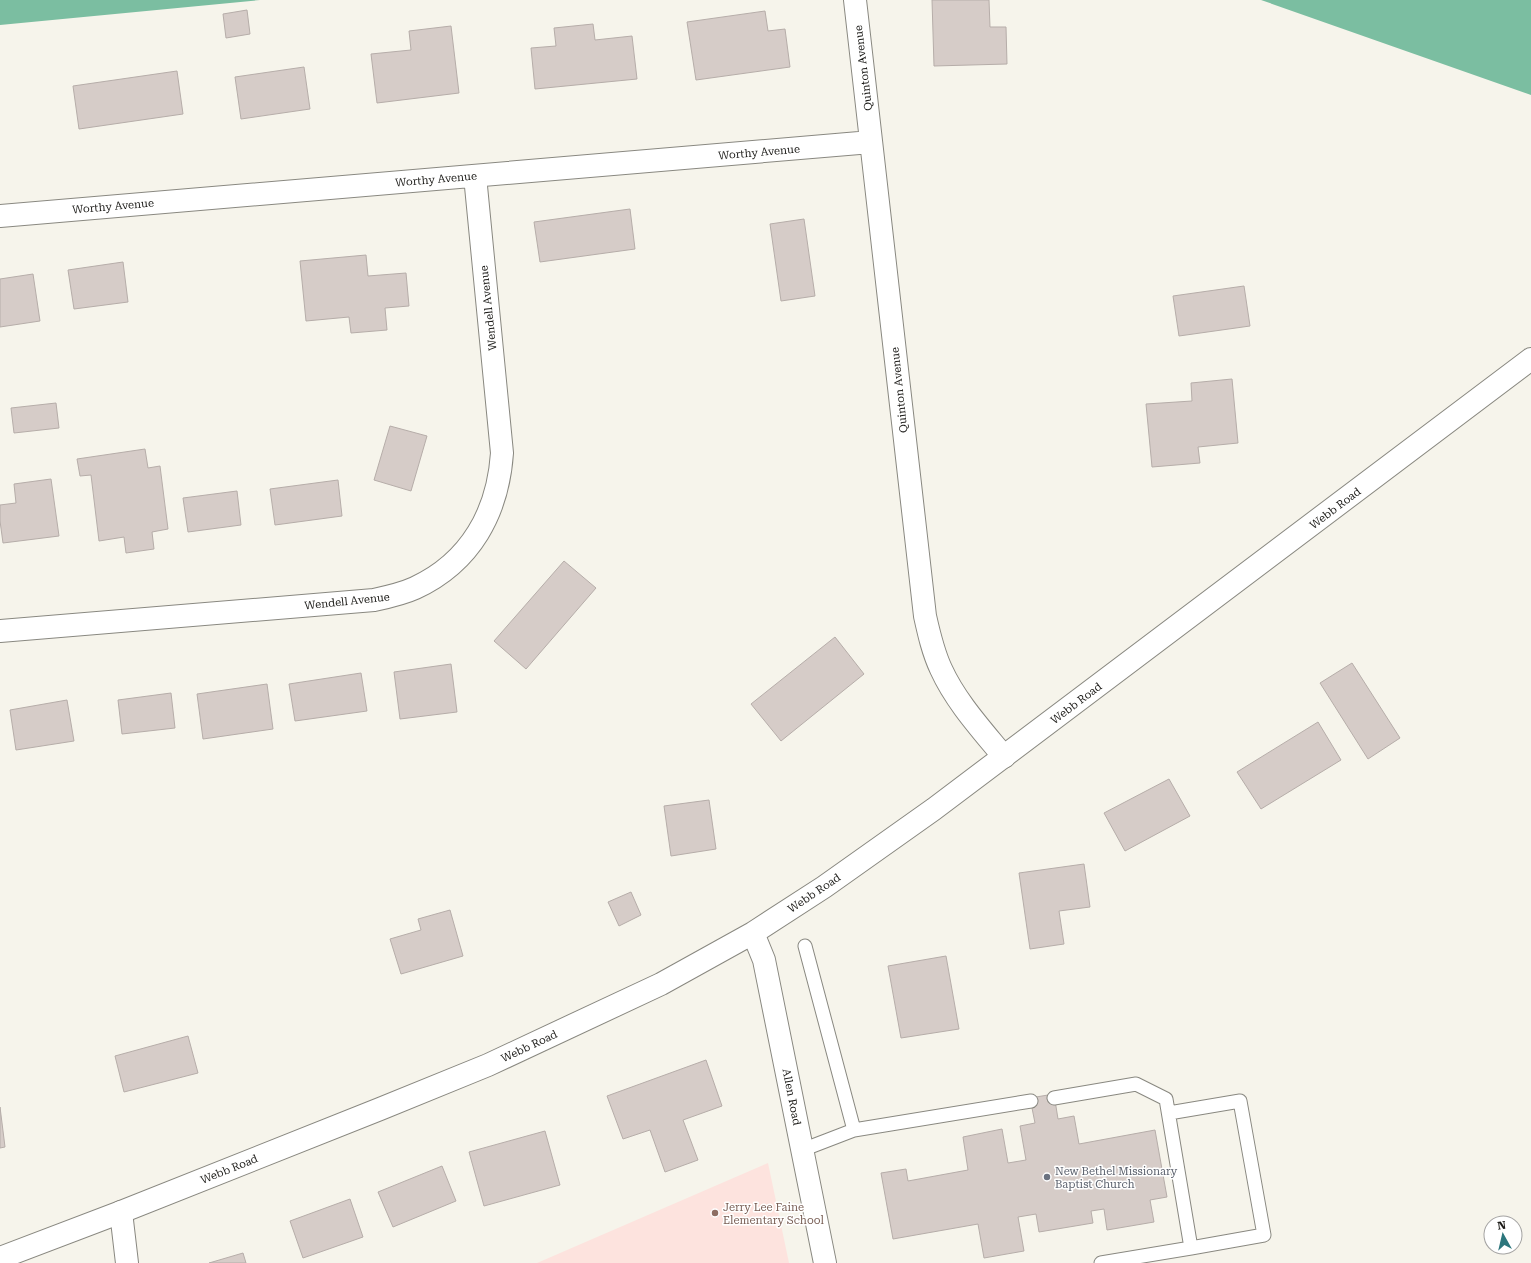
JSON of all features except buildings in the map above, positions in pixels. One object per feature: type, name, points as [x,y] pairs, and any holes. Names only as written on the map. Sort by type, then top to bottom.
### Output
[{"type":"street","name":"Quinton Avenue","points":[[855,0],[925,616],[940,669],[953,692],[1004,757]]},
{"type":"street","name":"Worthy Avenue","points":[[0,216],[872,142]]},
{"type":"street","name":"Wendell Avenue","points":[[0,631],[374,600],[415,588],[434,578],[451,565],[466,550],[479,533],[488,514],[496,494],[499,481],[502,453],[475,176]]},
{"type":"street","name":"Webb Road","points":[[0,1258],[121,1212],[488,1065],[660,984],[753,933],[830,882],[934,809],[1531,359]]},
{"type":"street","name":"Allen Road","points":[[753,933],[764,960],[825,1263]]},
{"type":"street","points":[[121,1212],[126,1263]]},
{"type":"lane","points":[[804,946],[854,1130]]},
{"type":"lane","points":[[1054,1098],[1136,1084],[1166,1099],[1191,1248]]},
{"type":"lane","points":[[1101,1263],[1264,1236],[1240,1100],[1169,1113]]},
{"type":"lane","points":[[802,1150],[854,1130],[1031,1101]]},
{"type":"shaded area","name":"Jerry Lee Faine Elementary School","points":[[768,1163],[789,1263],[537,1263]]},
{"type":"green space","points":[[0,0],[260,0],[0,25]]},
{"type":"green space","points":[[1261,0],[1531,0],[1531,95]]},
{"type":"place","name":"New Bethel Missionary Baptist Church","points":[[1047,1177]]},
{"type":"place","name":"Jerry Lee Faine Elementary School","points":[[715,1213]]}]
